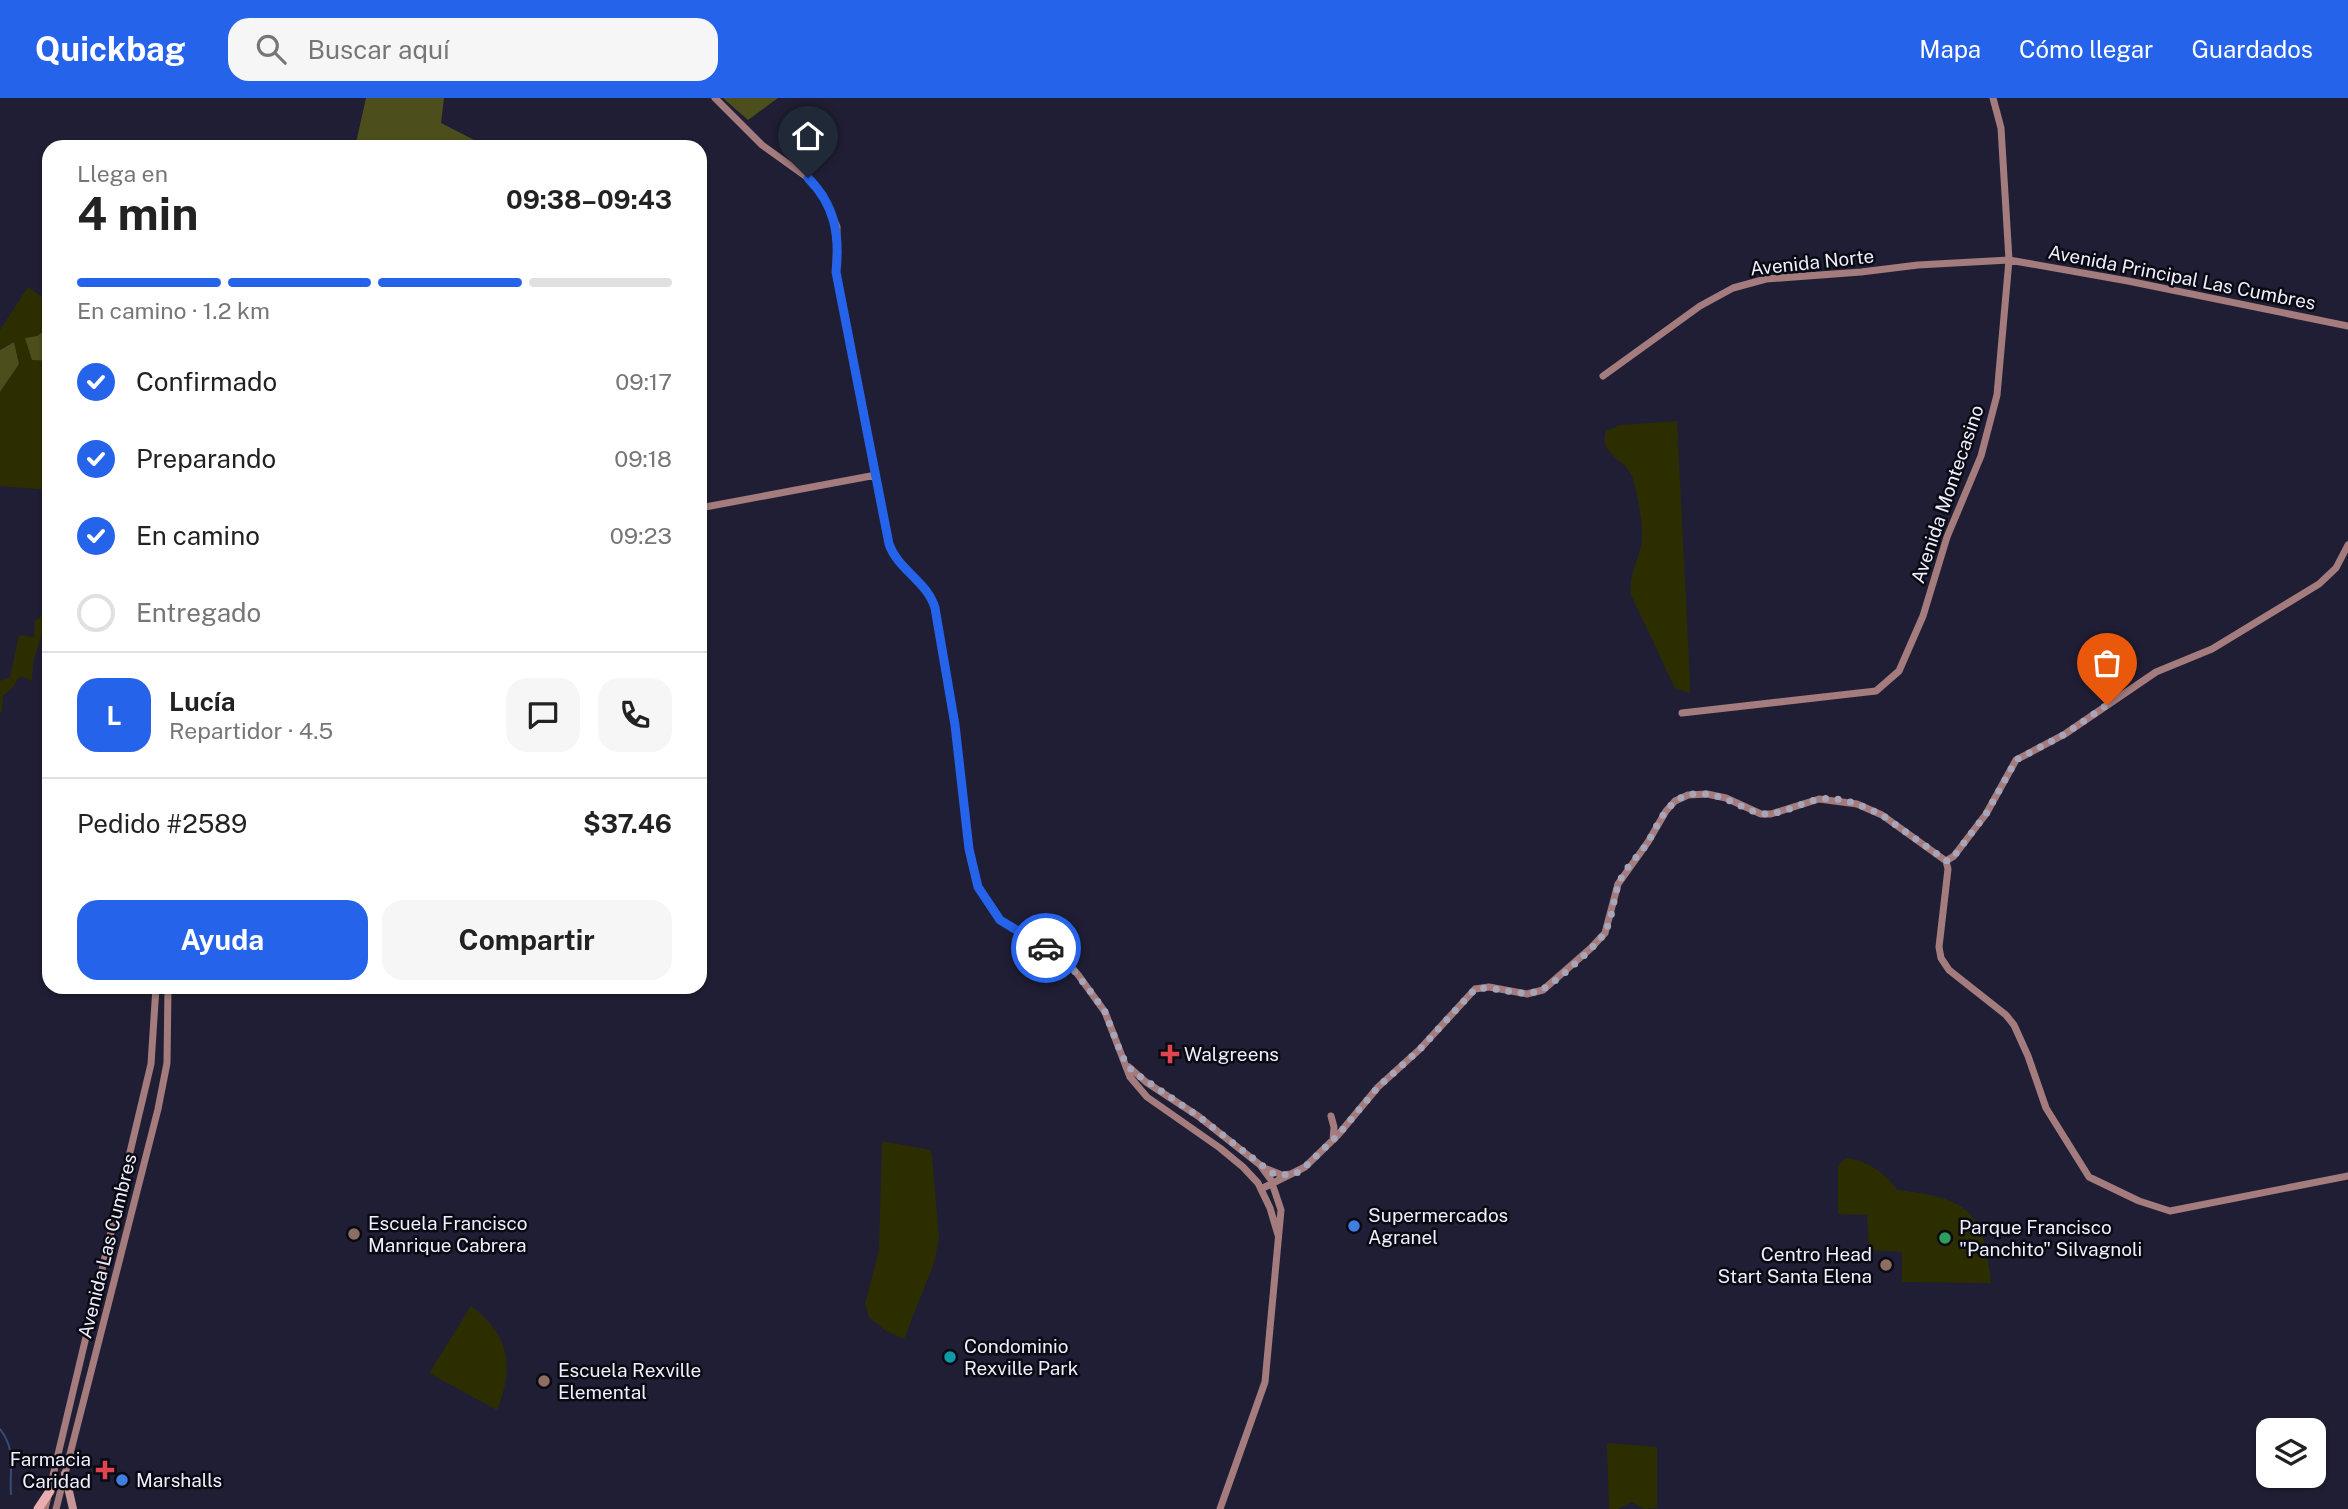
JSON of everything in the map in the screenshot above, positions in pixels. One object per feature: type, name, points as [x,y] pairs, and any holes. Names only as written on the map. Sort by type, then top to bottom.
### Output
[{"type":"highway","points":[[38,1509],[50,1491]]},
{"type":"main road","points":[[65,1474],[72,1509]]},
{"type":"street","points":[[715,98],[762,145],[808,178],[823,195],[837,227],[836,272],[891,550],[897,560],[926,589],[935,608],[955,725],[969,849],[978,887],[1000,920],[1065,959],[1072,967],[1105,1012],[1130,1077],[1147,1097],[1243,1167],[1261,1189],[1278,1235]]},
{"type":"street","name":"Avenida Montecasino","points":[[1682,713],[1876,691],[1899,671],[1923,616],[1947,537],[1981,456],[1997,395],[2009,260],[2001,128],[1993,98]]},
{"type":"street","name":"Avenida Principal Las Cumbres","points":[[2009,260],[2128,281],[2348,326]]},
{"type":"street","name":"Avenida Norte","points":[[1603,376],[1700,306],[1733,288],[1757,281],[1918,265],[2009,260]]},
{"type":"street","points":[[707,507],[876,475]]},
{"type":"street","points":[[1947,861],[1954,856],[1986,814],[2016,760],[2065,734],[2156,672],[2212,649],[2319,584],[2336,568],[2348,545]]},
{"type":"street","points":[[1261,1189],[1295,1174],[1333,1140],[1378,1087],[1420,1049],[1475,989],[1489,987],[1527,994],[1543,989],[1591,948],[1605,933],[1618,884],[1648,842],[1665,811],[1675,801],[1688,795],[1707,794],[1726,798],[1761,814],[1771,814],[1819,799],[1857,804],[1882,815],[1947,861],[1939,947],[1941,958],[1949,970],[2006,1015],[2014,1025],[2046,1108],[2089,1177],[2139,1201],[2170,1212],[2348,1176]]},
{"type":"street","name":"Avenida Las Cumbres","points":[[45,1509],[151,1064],[156,994]]},
{"type":"street","name":"Avenida Las Cumbres","points":[[56,1509],[158,1109],[167,1063],[168,994]]},
{"type":"street","points":[[1122,1056],[1132,1071],[1146,1082],[1198,1116],[1272,1173],[1295,1174]]},
{"type":"street","points":[[1331,1116],[1333,1140]]},
{"type":"street","points":[[1220,1509],[1265,1382],[1281,1210],[1273,1185],[1261,1165]]},
{"type":"shaded area","points":[[28,287],[42,295],[42,333],[26,338],[32,360],[42,361],[42,489],[0,486],[0,392],[19,364],[14,342],[0,349],[0,330]]},
{"type":"shaded area","points":[[1677,421],[1690,693],[1675,688],[1631,595],[1632,578],[1640,552],[1642,523],[1630,472],[1609,451],[1605,439],[1606,431],[1620,425]]},
{"type":"shaded area","points":[[42,614],[42,634],[33,662],[32,681],[24,677],[18,678],[3,696],[0,712],[0,681],[10,677],[19,635],[34,637],[35,621]]},
{"type":"shaded area","points":[[882,1141],[930,1150],[932,1156],[939,1237],[934,1263],[904,1339],[886,1331],[869,1317],[865,1304],[879,1250]]},
{"type":"shaded area","points":[[1846,1158],[1875,1168],[1897,1190],[1941,1198],[1968,1212],[1983,1239],[1991,1283],[1902,1282],[1902,1252],[1869,1250],[1867,1215],[1838,1214],[1838,1166]]},
{"type":"shaded area","points":[[471,1306],[494,1328],[505,1352],[506,1379],[497,1410],[429,1373]]},
{"type":"shaded area","points":[[1607,1443],[1657,1447],[1657,1508],[1644,1509],[1632,1502],[1618,1509],[1609,1509]]},
{"type":"green space","points":[[366,98],[444,98],[441,123],[474,140],[357,140]]},
{"type":"green space","points":[[723,98],[778,98],[748,120]]},
{"type":"green space","points":[[42,333],[42,361],[32,360],[25,338]]},
{"type":"green space","points":[[14,342],[19,364],[0,392],[0,350]]},
{"type":"waterway","points":[[0,1429],[9,1445],[11,1494]]},
{"type":"way so far","points":[[1046,948],[1065,959],[1094,996],[1105,1012],[1122,1056],[1132,1071],[1198,1116],[1272,1173],[1295,1174],[1338,1135],[1378,1087],[1420,1049],[1475,989],[1489,987],[1527,994],[1543,989],[1591,948],[1605,933],[1618,884],[1648,842],[1665,811],[1675,801],[1688,795],[1707,794],[1726,798],[1761,814],[1771,814],[1819,799],[1857,804],[1882,815],[1947,861],[1954,856],[1986,814],[2016,760],[2065,734],[2107,705]]},
{"type":"place","name":"Walgreens","points":[[1170,1054]]},
{"type":"place","name":"Supermercados Agranel","points":[[1354,1226]]},
{"type":"place","name":"Escuela Francisco Manrique Cabrera","points":[[354,1234]]},
{"type":"place","name":"Parque Francisco \"Panchito\" Silvagnoli","points":[[1945,1238]]},
{"type":"place","name":"Centro Head Start Santa Elena","points":[[1886,1265]]},
{"type":"place","name":"Condominio Rexville Park","points":[[950,1357]]},
{"type":"place","name":"Escuela Rexville Elemental","points":[[544,1381]]},
{"type":"place","name":"Farmacia Caridad","points":[[105,1470]]},
{"type":"place","name":"Marshalls","points":[[122,1480]]},
{"type":"route","points":[[808,178],[823,195],[837,227],[836,272],[889,544],[897,560],[929,593],[935,608],[955,725],[969,849],[978,887],[1000,920],[1046,948]]}]
